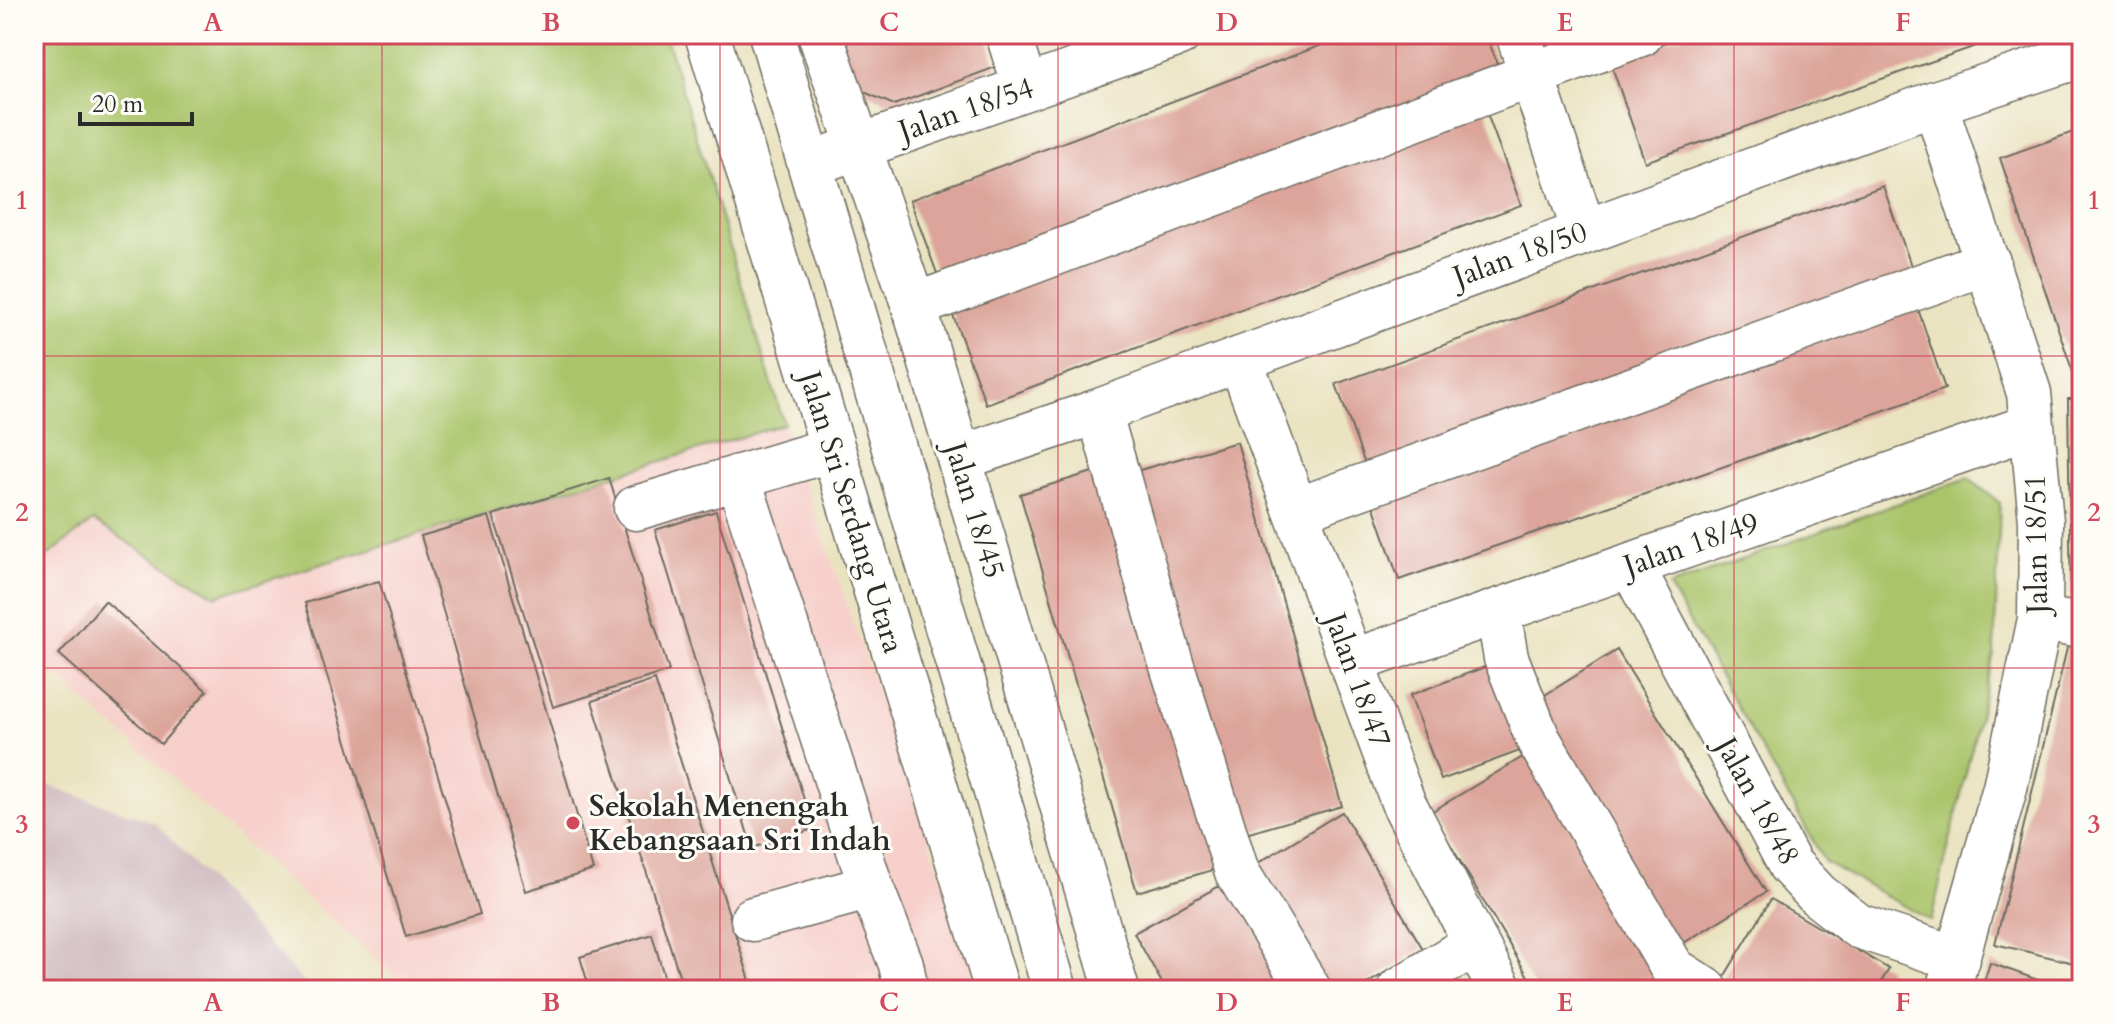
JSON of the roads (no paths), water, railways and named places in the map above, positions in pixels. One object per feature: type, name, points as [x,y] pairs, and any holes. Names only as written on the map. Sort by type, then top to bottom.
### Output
[{"type":"street","name":"Jalan Sri Serdang Utara","points":[[707,34],[997,990]]},
{"type":"street","name":"Jalan Sri Serdang Utara","points":[[771,34],[1055,990]]},
{"type":"street","name":"Jalan 18/45","points":[[820,34],[914,306],[1117,990]]},
{"type":"street","points":[[1008,34],[1025,88]]},
{"type":"street","name":"Jalan 18/54","points":[[753,185],[1179,34]]},
{"type":"street","points":[[1518,34],[1584,231]]},
{"type":"street","points":[[914,306],[1641,34]]},
{"type":"street","name":"Jalan 18/50","points":[[960,458],[1099,411],[1935,103],[2082,55]]},
{"type":"street","name":"Jalan 18/51","points":[[1935,103],[2029,393],[2041,521],[2040,619],[2005,788],[1953,974]]},
{"type":"street","points":[[1297,510],[1988,262]]},
{"type":"street","name":"Jalan 18/47","points":[[1240,359],[1403,802],[1500,990]]},
{"type":"street","points":[[1099,411],[1168,653],[1237,872],[1309,990]]},
{"type":"street","name":"Jalan 18/49","points":[[1351,662],[2032,426]]},
{"type":"street","points":[[636,508],[833,449]]},
{"type":"street","points":[[738,477],[871,887],[901,964],[906,990]]},
{"type":"street","name":"Jalan 18/48","points":[[1631,565],[1790,865],[1818,895],[1858,926],[1953,974]]},
{"type":"street","points":[[1498,611],[1506,658],[1538,739],[1673,969],[1706,990]]},
{"type":"street","points":[[2040,619],[2082,626]]},
{"type":"street","points":[[753,919],[871,887]]},
{"type":"street","points":[[1399,990],[1476,943]]},
{"type":"place","name":"Sekolah Menengah Kebangsaan Sri Indah","points":[[573,823]]}]
